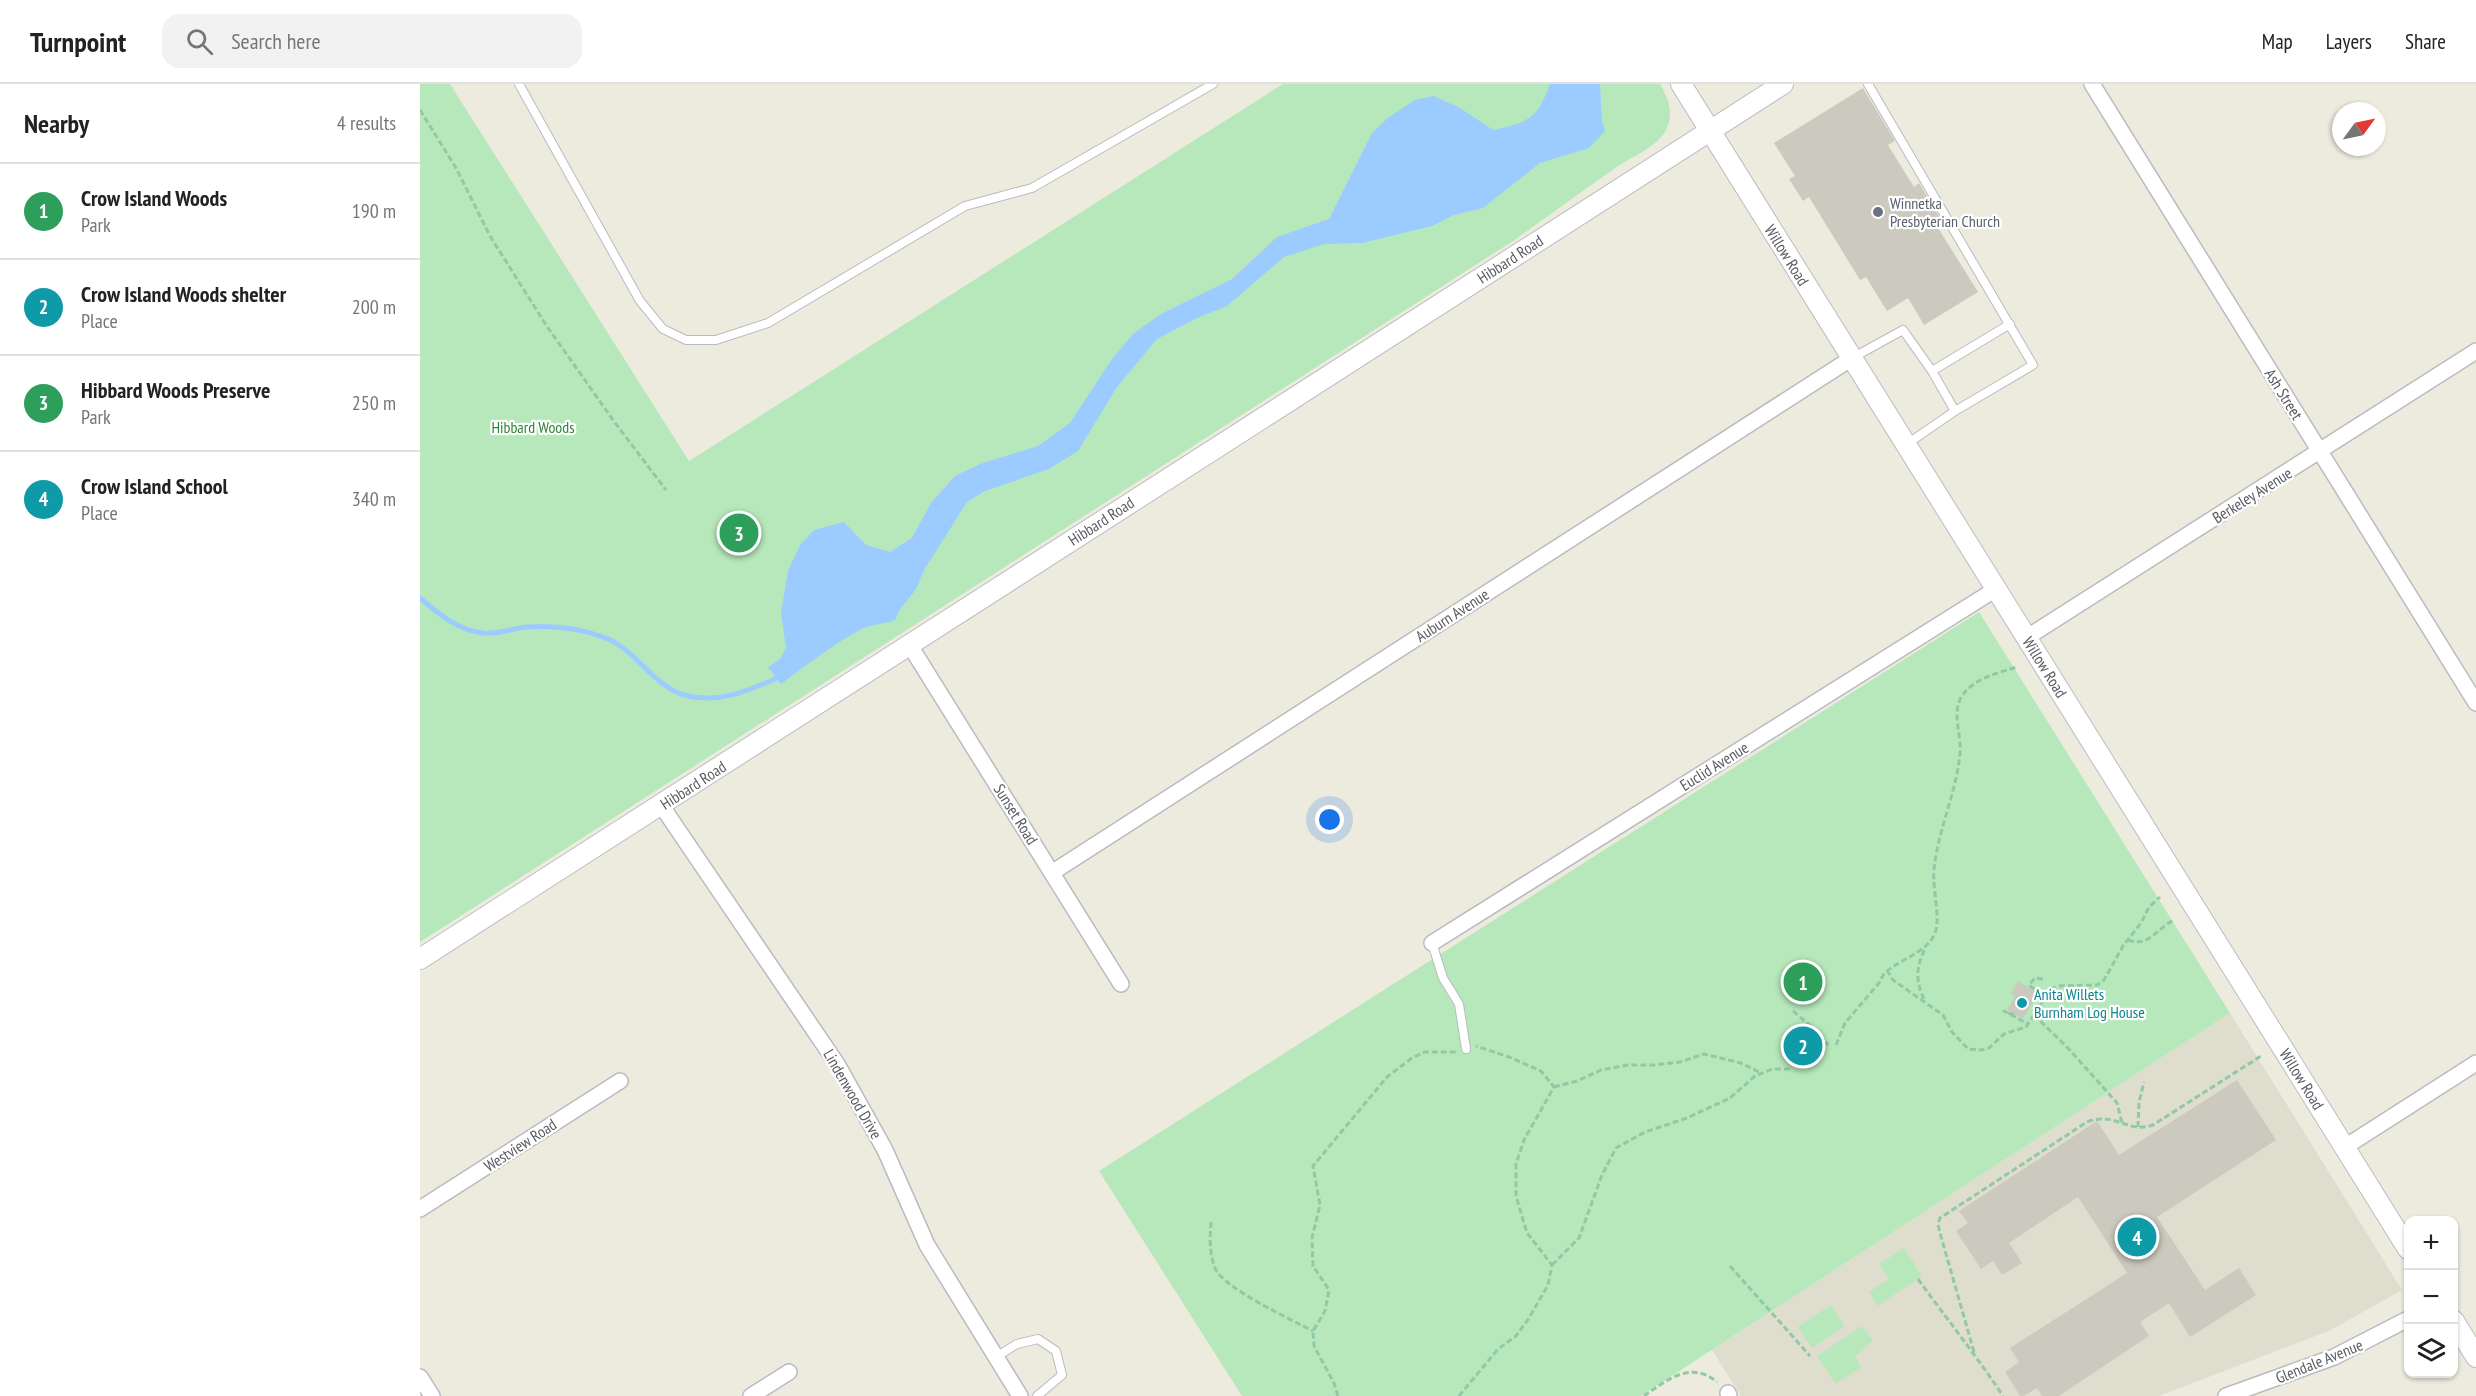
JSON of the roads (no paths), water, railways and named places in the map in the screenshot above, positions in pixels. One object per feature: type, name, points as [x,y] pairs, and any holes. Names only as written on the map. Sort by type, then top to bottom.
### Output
[{"type":"street","name":"Willow Road","points":[[1681,84],[2404,1241]]},
{"type":"street","name":"Hibbard Road","points":[[420,959],[1783,84]]},
{"type":"street","name":"Ash Street","points":[[2092,84],[2476,703]]},
{"type":"street","name":"Berkeley Avenue","points":[[2026,638],[2476,351]]},
{"type":"street","name":"Auburn Avenue","points":[[1053,872],[1852,358]]},
{"type":"street","name":"Euclid Avenue","points":[[1432,943],[1996,589]]},
{"type":"street","name":"Sunset Road","points":[[909,645],[1121,984]]},
{"type":"street","name":"Lindenwood Drive","points":[[661,805],[837,1064],[885,1150],[927,1245],[1020,1396]]},
{"type":"street","points":[[2345,1147],[2476,1063]]},
{"type":"street","name":"Westview Road","points":[[420,1209],[620,1081]]},
{"type":"street","name":"Glendale Avenue","points":[[2226,1396],[2334,1357],[2404,1322]]},
{"type":"street","points":[[2456,1324],[2476,1357]]},
{"type":"street","points":[[751,1396],[789,1371]]},
{"type":"street","points":[[420,1377],[432,1396]]},
{"type":"lane","points":[[520,85],[640,301],[663,329],[686,340],[716,340],[768,323],[965,206],[1032,188],[1213,84]]},
{"type":"lane","points":[[1868,84],[2033,365],[1955,411],[1906,444]]},
{"type":"lane","points":[[1932,371],[2010,324]]},
{"type":"lane","points":[[1852,358],[1903,330],[1932,371],[1955,411]]},
{"type":"lane","points":[[1432,943],[1443,978],[1459,1004],[1466,1049]]},
{"type":"lane","points":[[996,1357],[1017,1344],[1038,1339],[1056,1351],[1062,1375],[1037,1396]]},
{"type":"water","points":[[1550,84],[1600,84],[1602,121],[1605,131],[1589,148],[1540,163],[1483,208],[1454,215],[1432,226],[1362,243],[1324,244],[1284,257],[1227,306],[1197,318],[1157,339],[1117,387],[1078,451],[1049,469],[985,491],[967,502],[924,570],[916,589],[898,612],[896,619],[865,628],[850,636],[781,684],[768,667],[780,659],[786,648],[781,613],[788,571],[800,545],[814,530],[844,522],[866,545],[890,552],[912,538],[931,503],[955,476],[980,464],[1038,446],[1070,423],[1112,359],[1133,334],[1161,314],[1232,279],[1277,237],[1329,219],[1372,133],[1389,117],[1415,100],[1434,96],[1460,108],[1493,130],[1530,118],[1541,105]]},
{"type":"waterway","points":[[420,598],[434,610],[465,629],[483,633],[547,626],[576,629],[603,637],[615,642],[665,685],[688,696],[711,698],[733,695],[775,679],[780,674]]},
{"type":"place","name":"Winnetka Presbyterian Church","points":[[1878,212]]},
{"type":"place","name":"Hibbard Woods Preserve","points":[[739,533]]},
{"type":"place","name":"Crow Island Woods","points":[[1803,982]]},
{"type":"place","name":"Anita Willets Burnham Log House","points":[[2022,1003]]},
{"type":"place","name":"Crow Island Woods shelter","points":[[1803,1046]]},
{"type":"place","name":"Crow Island School","points":[[2137,1237]]},
{"type":"park label","name":"Hibbard Woods","points":[[533,427]]}]
